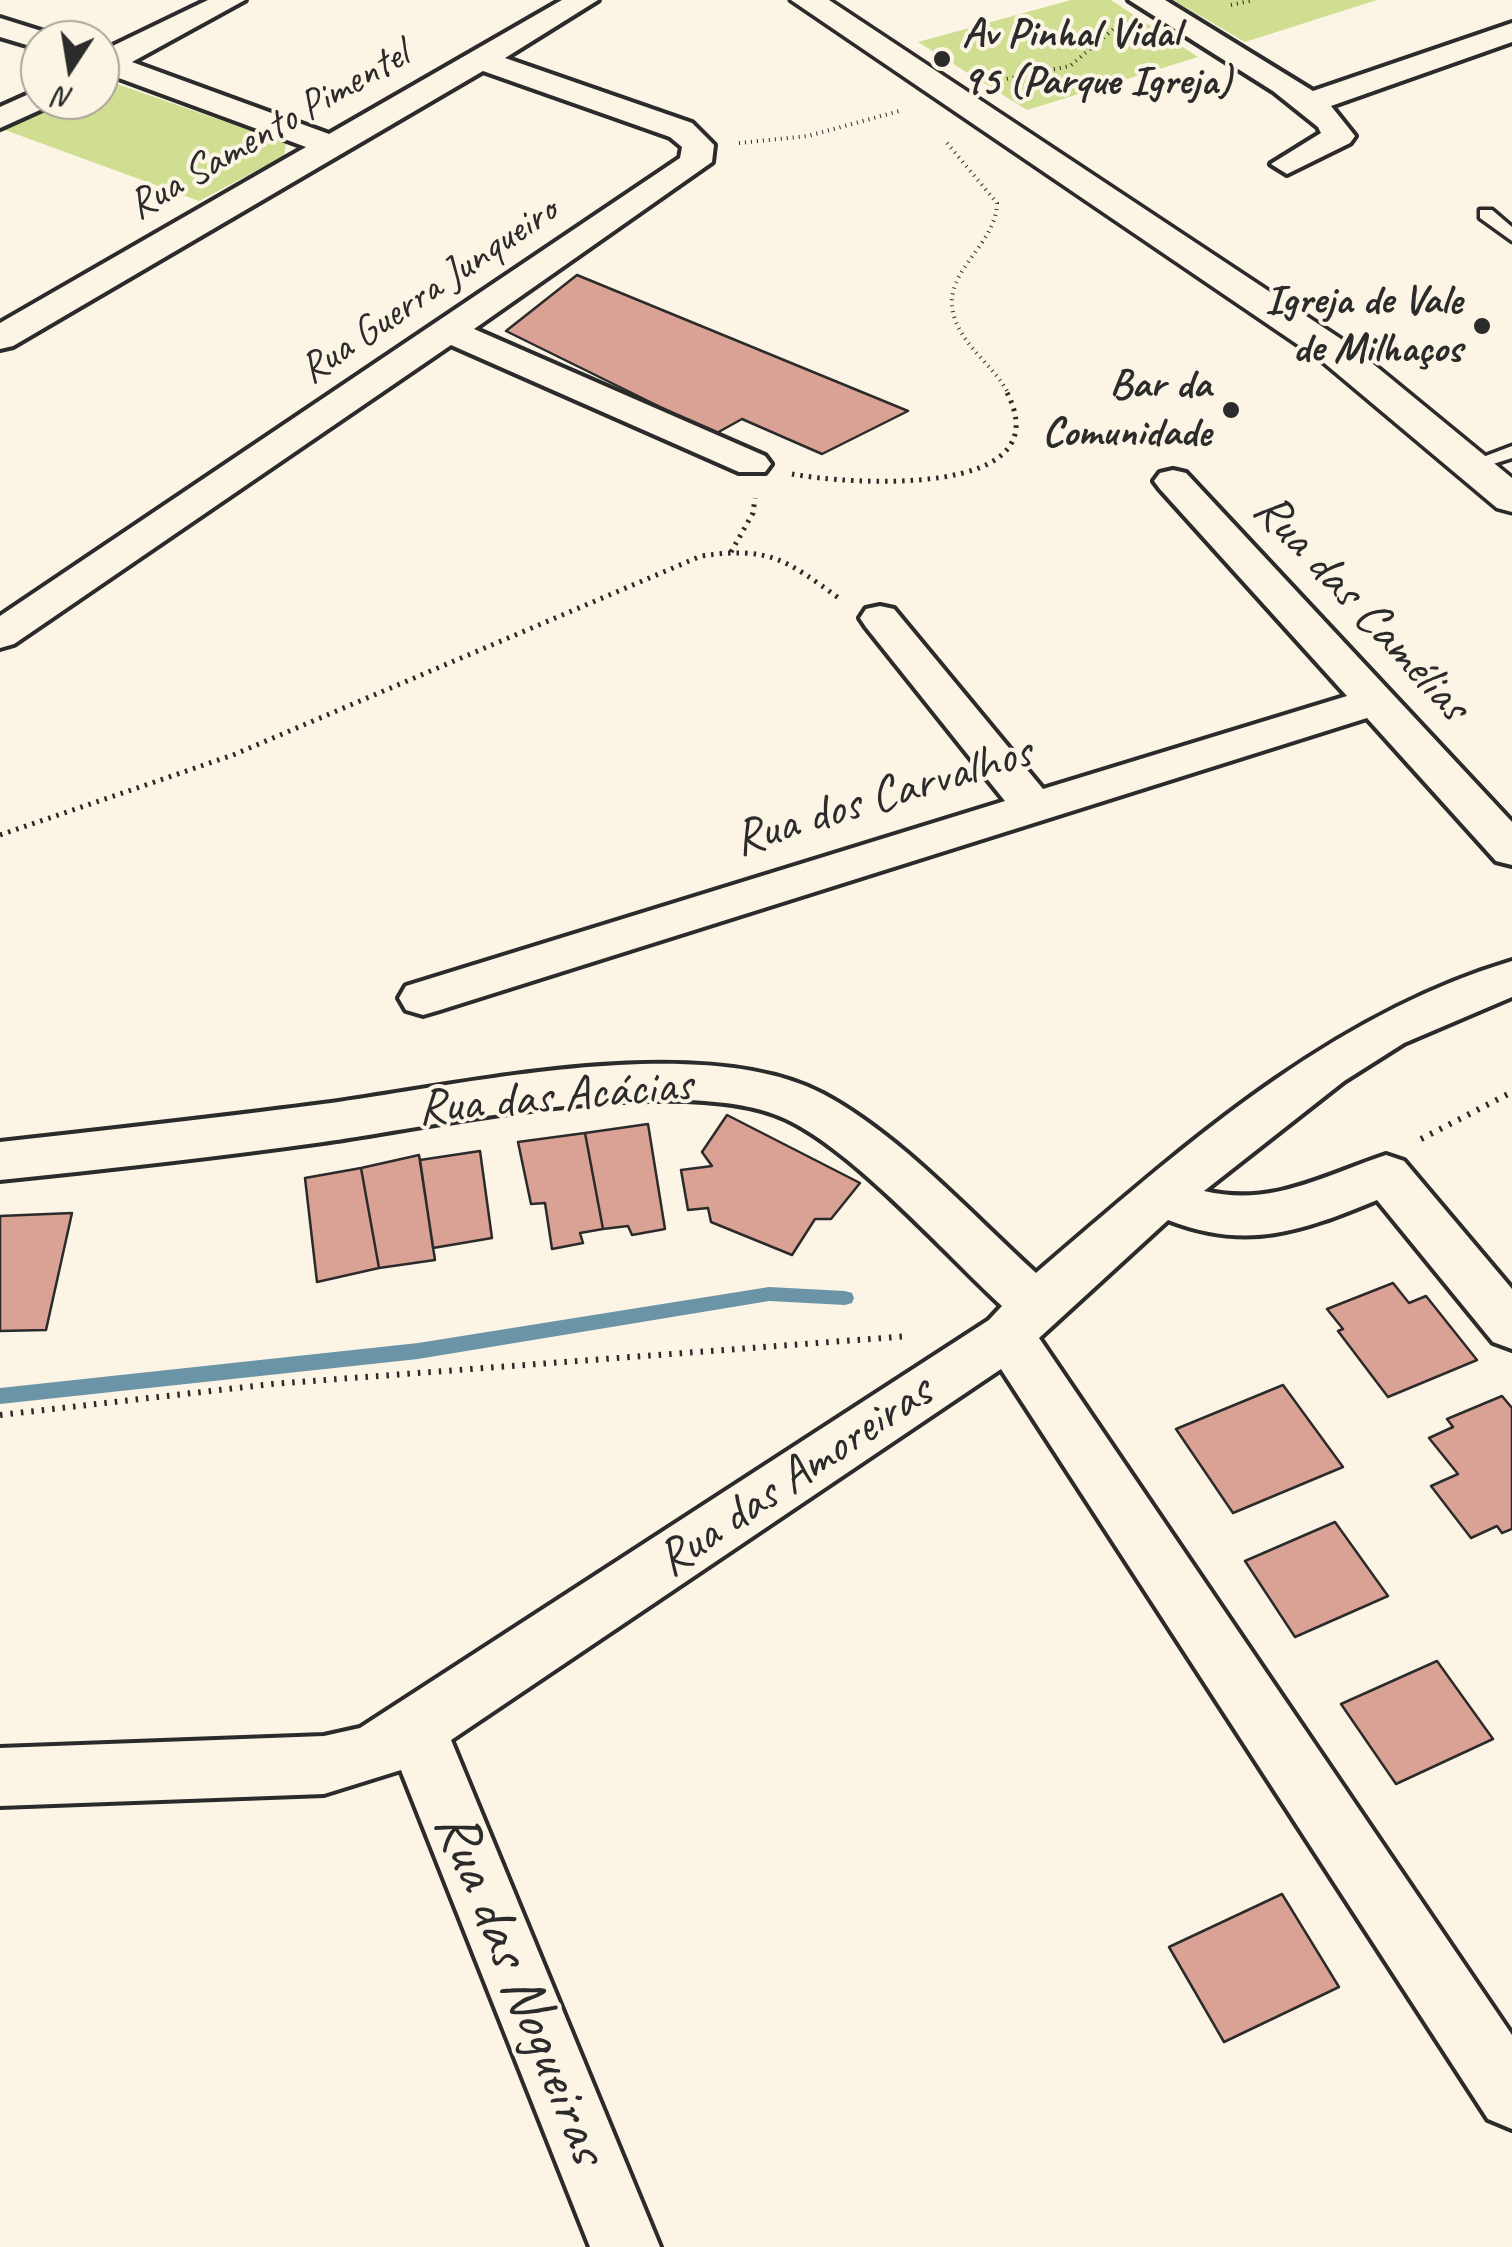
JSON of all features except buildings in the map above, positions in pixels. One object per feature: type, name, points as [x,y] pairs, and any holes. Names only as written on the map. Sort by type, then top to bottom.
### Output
[{"type":"street","points":[[120,55],[230,0]]},
{"type":"street","name":"Rua Samento Pimentel","points":[[0,338],[583,0]]},
{"type":"street","points":[[807,0],[940,96],[1336,353],[1512,499]]},
{"type":"street","points":[[1156,8],[1311,102],[1337,126],[1339,136],[1287,164]]},
{"type":"street","points":[[1311,102],[1512,32]]},
{"type":"street","points":[[479,59],[681,130],[698,144]]},
{"type":"street","points":[[120,70],[329,145]]},
{"type":"street","name":"Rua Guerra Junqueiro","points":[[0,635],[685,173],[696,162],[698,144]]},
{"type":"street","points":[[448,332],[752,464]]},
{"type":"street","name":"Rua das Camélias","points":[[1173,481],[1512,850]]},
{"type":"street","points":[[880,618],[1034,808]]},
{"type":"street","name":"Rua dos Carvalhos","points":[[423,998],[1376,702]]},
{"type":"street","name":"Rua das Amoreiras","points":[[0,1777],[324,1765],[371,1754],[416,1728],[1022,1320],[1161,1196],[1328,1068],[1386,1031],[1512,978]]},
{"type":"street","name":"Rua das Acácias","points":[[0,1161],[204,1139],[632,1080],[732,1084],[802,1105],[850,1134],[1022,1320],[1512,2096]]},
{"type":"street","points":[[1161,1196],[1223,1219],[1262,1219],[1289,1214],[1386,1175],[1512,1327]]},
{"type":"street","name":"Rua das Nogueiras","points":[[416,1728],[625,2247]]},
{"type":"lane","points":[[1486,214],[1512,236]]},
{"type":"lane","points":[[1471,464],[1512,452]]},
{"type":"path","points":[[698,144],[808,136],[940,96],[1070,66],[1123,23],[1156,8]]},
{"type":"path","points":[[752,464],[849,484],[909,485],[988,463],[1011,442],[1015,414],[1004,390],[962,337],[950,303],[955,279],[990,233],[996,203],[949,148],[940,96]]},
{"type":"path","points":[[0,835],[233,755],[701,556],[742,550],[787,561],[826,592],[880,618]]},
{"type":"path","points":[[1386,1175],[1400,1151],[1512,1092]]},
{"type":"path","points":[[0,1414],[371,1376],[903,1336],[1022,1320]]},
{"type":"green space","points":[[1071,0],[1111,0],[1198,57],[1027,110],[918,42]]},
{"type":"green space","points":[[1173,0],[1377,0],[1245,42]]},
{"type":"green space","points":[[120,85],[286,143],[284,156],[199,201],[5,130],[22,120],[120,120]]},
{"type":"waterway","points":[[0,1396],[418,1351],[769,1294],[845,1298]]},
{"type":"place","name":"Av Pinhal Vidal 95 (Parque Igreja)","points":[[942,59]]},
{"type":"place","name":"Igreja de Vale de Milhaços","points":[[1482,326]]},
{"type":"place","name":"Bar da Comunidade","points":[[1231,410]]}]
